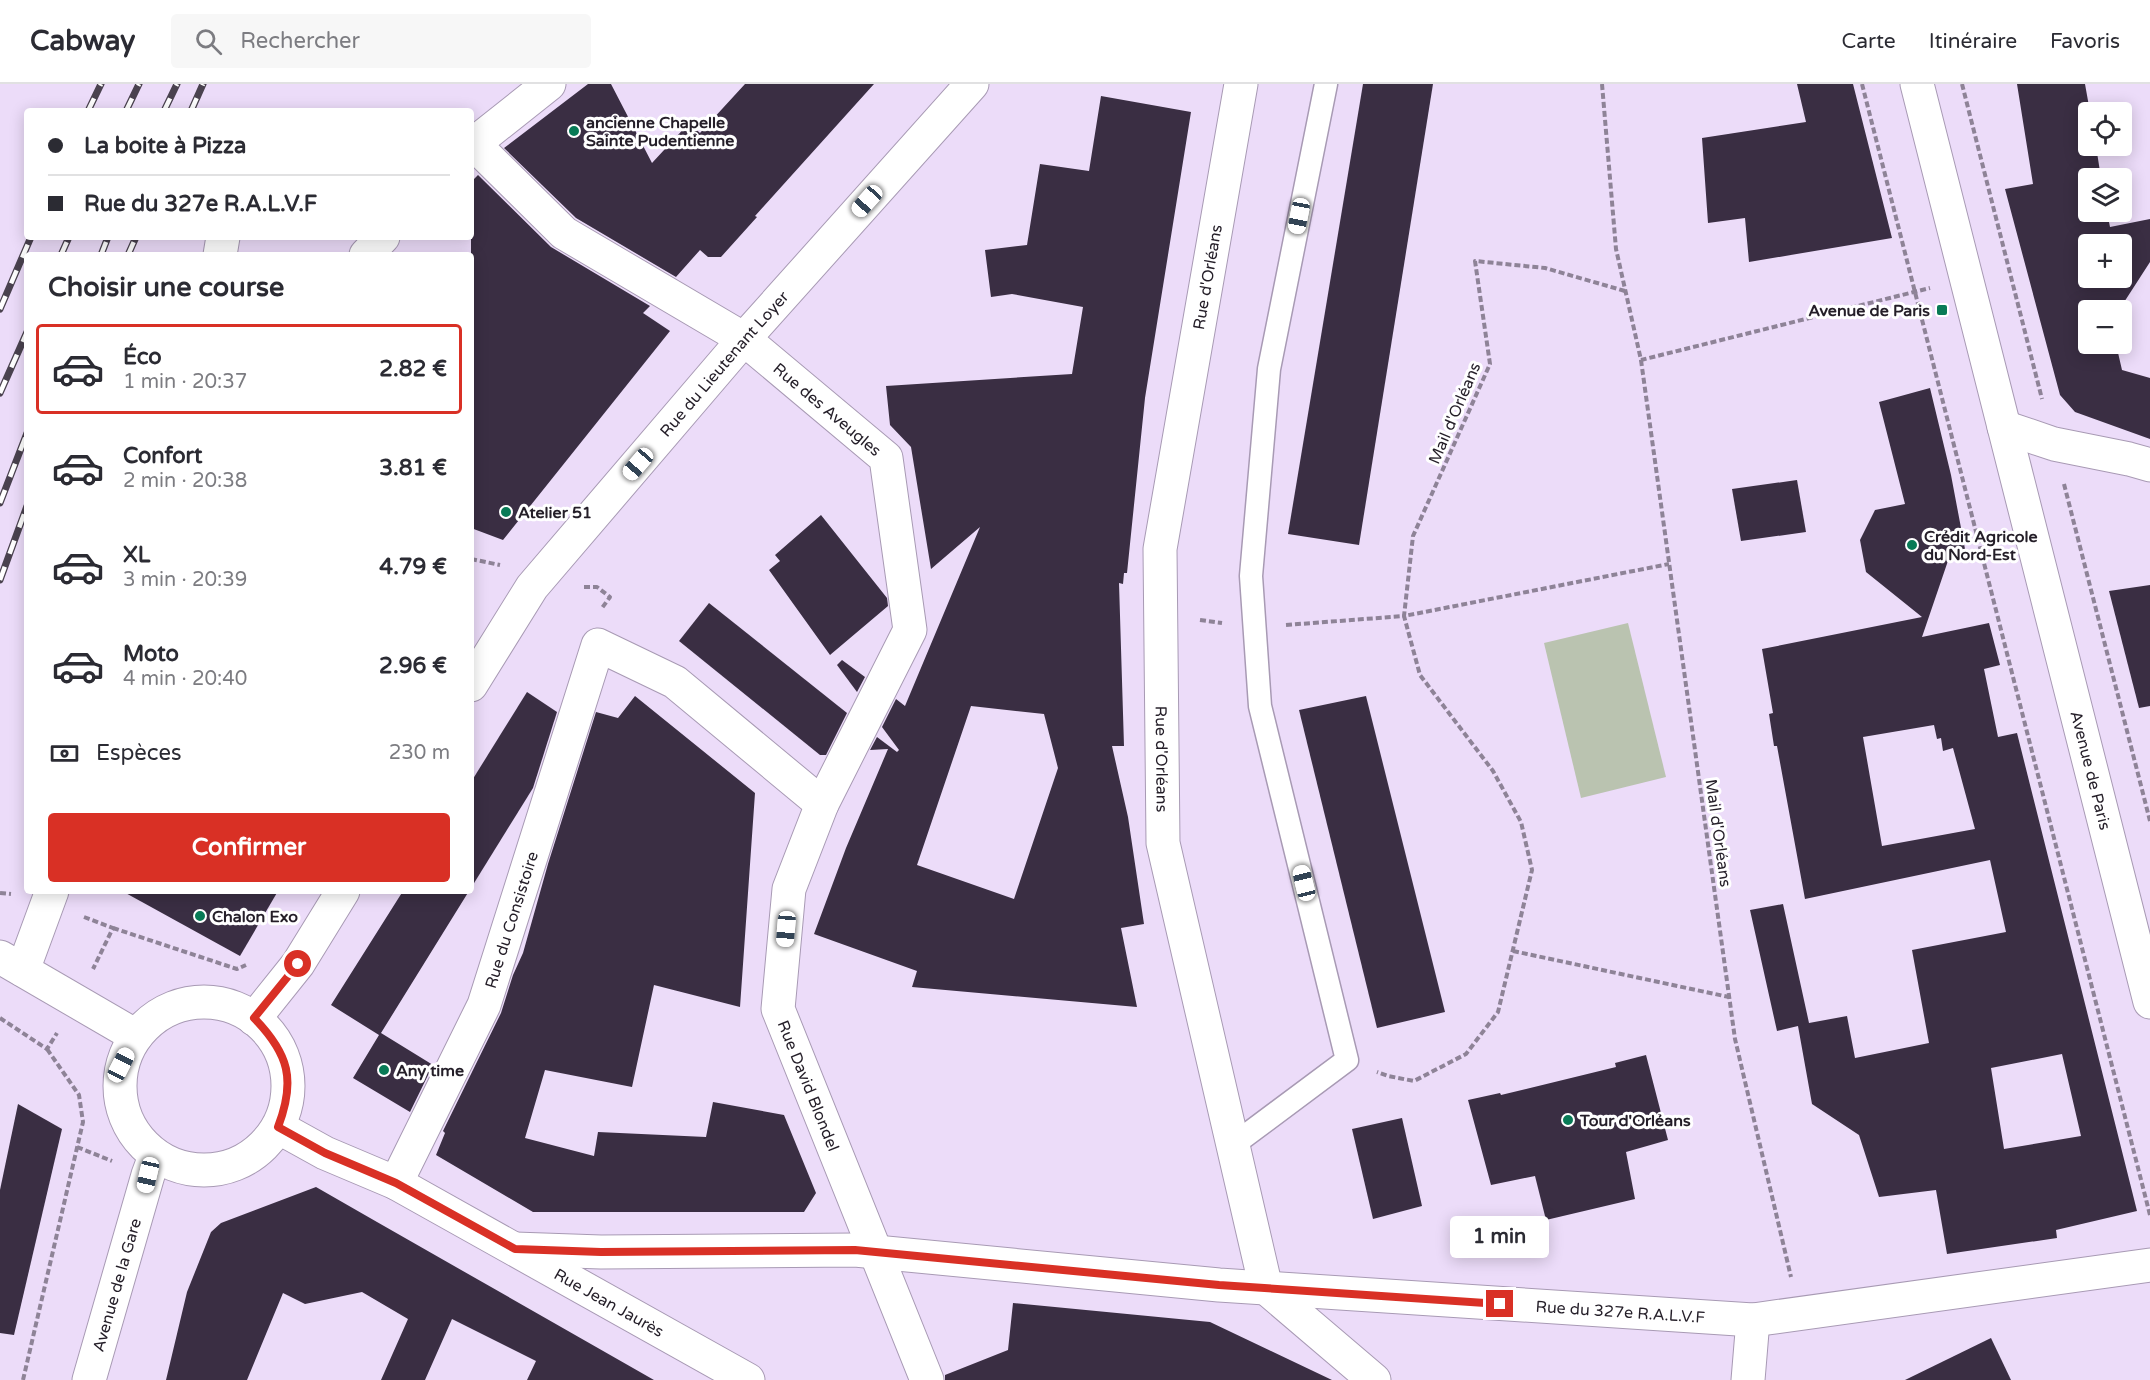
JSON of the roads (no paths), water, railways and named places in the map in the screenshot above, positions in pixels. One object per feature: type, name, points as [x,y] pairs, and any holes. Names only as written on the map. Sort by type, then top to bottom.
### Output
[{"type":"street","points":[[474,143],[549,84]]},
{"type":"street","name":"Rue du Lieutenant Loyer","points":[[474,681],[532,587],[744,339],[972,84]]},
{"type":"street","name":"Rue d'Orléans","points":[[1241,84],[1160,549],[1163,843],[1266,1288]]},
{"type":"street","name":"Avenue de Paris","points":[[1917,84],[2150,1002]]},
{"type":"street","name":"Rue des Aveugles","points":[[474,147],[564,233],[744,339],[886,458],[910,630],[822,804]]},
{"type":"street","points":[[369,252],[380,240]]},
{"type":"street","points":[[2004,427],[2054,444],[2150,465]]},
{"type":"street","name":"Rue du Consistoire","points":[[396,1183],[484,1005],[598,645],[675,682],[822,804]]},
{"type":"street","name":"Rue David Blondel","points":[[822,804],[789,889],[778,1009],[927,1380]]},
{"type":"street","points":[[50,894],[12,964],[136,1036]]},
{"type":"street","points":[[254,1018],[291,973],[341,894]]},
{"type":"street","points":[[202,1002],[229,1006],[254,1018],[271,1036],[283,1057],[288,1081],[286,1105],[278,1127],[260,1150],[236,1164],[209,1171],[181,1168],[155,1156],[137,1138],[124,1116],[119,1091],[121,1065],[136,1036],[150,1021],[174,1007],[202,1002]]},
{"type":"street","name":"Rue Jean Jaurès","points":[[278,1127],[325,1153],[396,1183],[748,1380]]},
{"type":"street","name":"Avenue de la Gare","points":[[89,1380],[155,1156]]},
{"type":"street","name":"Rue du 327e R.A.L.V.F","points":[[515,1249],[601,1252],[855,1250],[1219,1285],[1753,1320],[2150,1264]]},
{"type":"street","points":[[1266,1288],[1374,1380]]},
{"type":"street","points":[[1748,1380],[1753,1320]]},
{"type":"lane","points":[[1233,1145],[1347,1060],[1260,706],[1251,576],[1269,369],[1326,84]]},
{"type":"railway","points":[[89,108],[101,84]]},
{"type":"railway","points":[[127,108],[139,84]]},
{"type":"railway","points":[[165,108],[177,84]]},
{"type":"railway","points":[[192,108],[203,84]]},
{"type":"railway","points":[[25,252],[30,240]]},
{"type":"railway","points":[[62,252],[68,240]]},
{"type":"railway","points":[[102,252],[107,240]]},
{"type":"railway","points":[[129,252],[135,240]]},
{"type":"railway","points":[[0,309],[24,253]]},
{"type":"railway","points":[[0,393],[24,339]]},
{"type":"railway","points":[[0,503],[24,441]]},
{"type":"railway","points":[[0,580],[24,514]]},
{"type":"place","name":"ancienne Chapelle Sainte Pudentienne","points":[[574,131]]},
{"type":"place","name":"Avenue de Paris","points":[[1942,310]]},
{"type":"place","name":"Atelier 51","points":[[506,512]]},
{"type":"place","name":"Crédit Agricole du Nord-Est","points":[[1912,545]]},
{"type":"place","name":"Chalon Exo","points":[[200,916]]},
{"type":"place","name":"Any time","points":[[384,1070]]},
{"type":"place","name":"Tour d'Orléans","points":[[1568,1120]]}]
